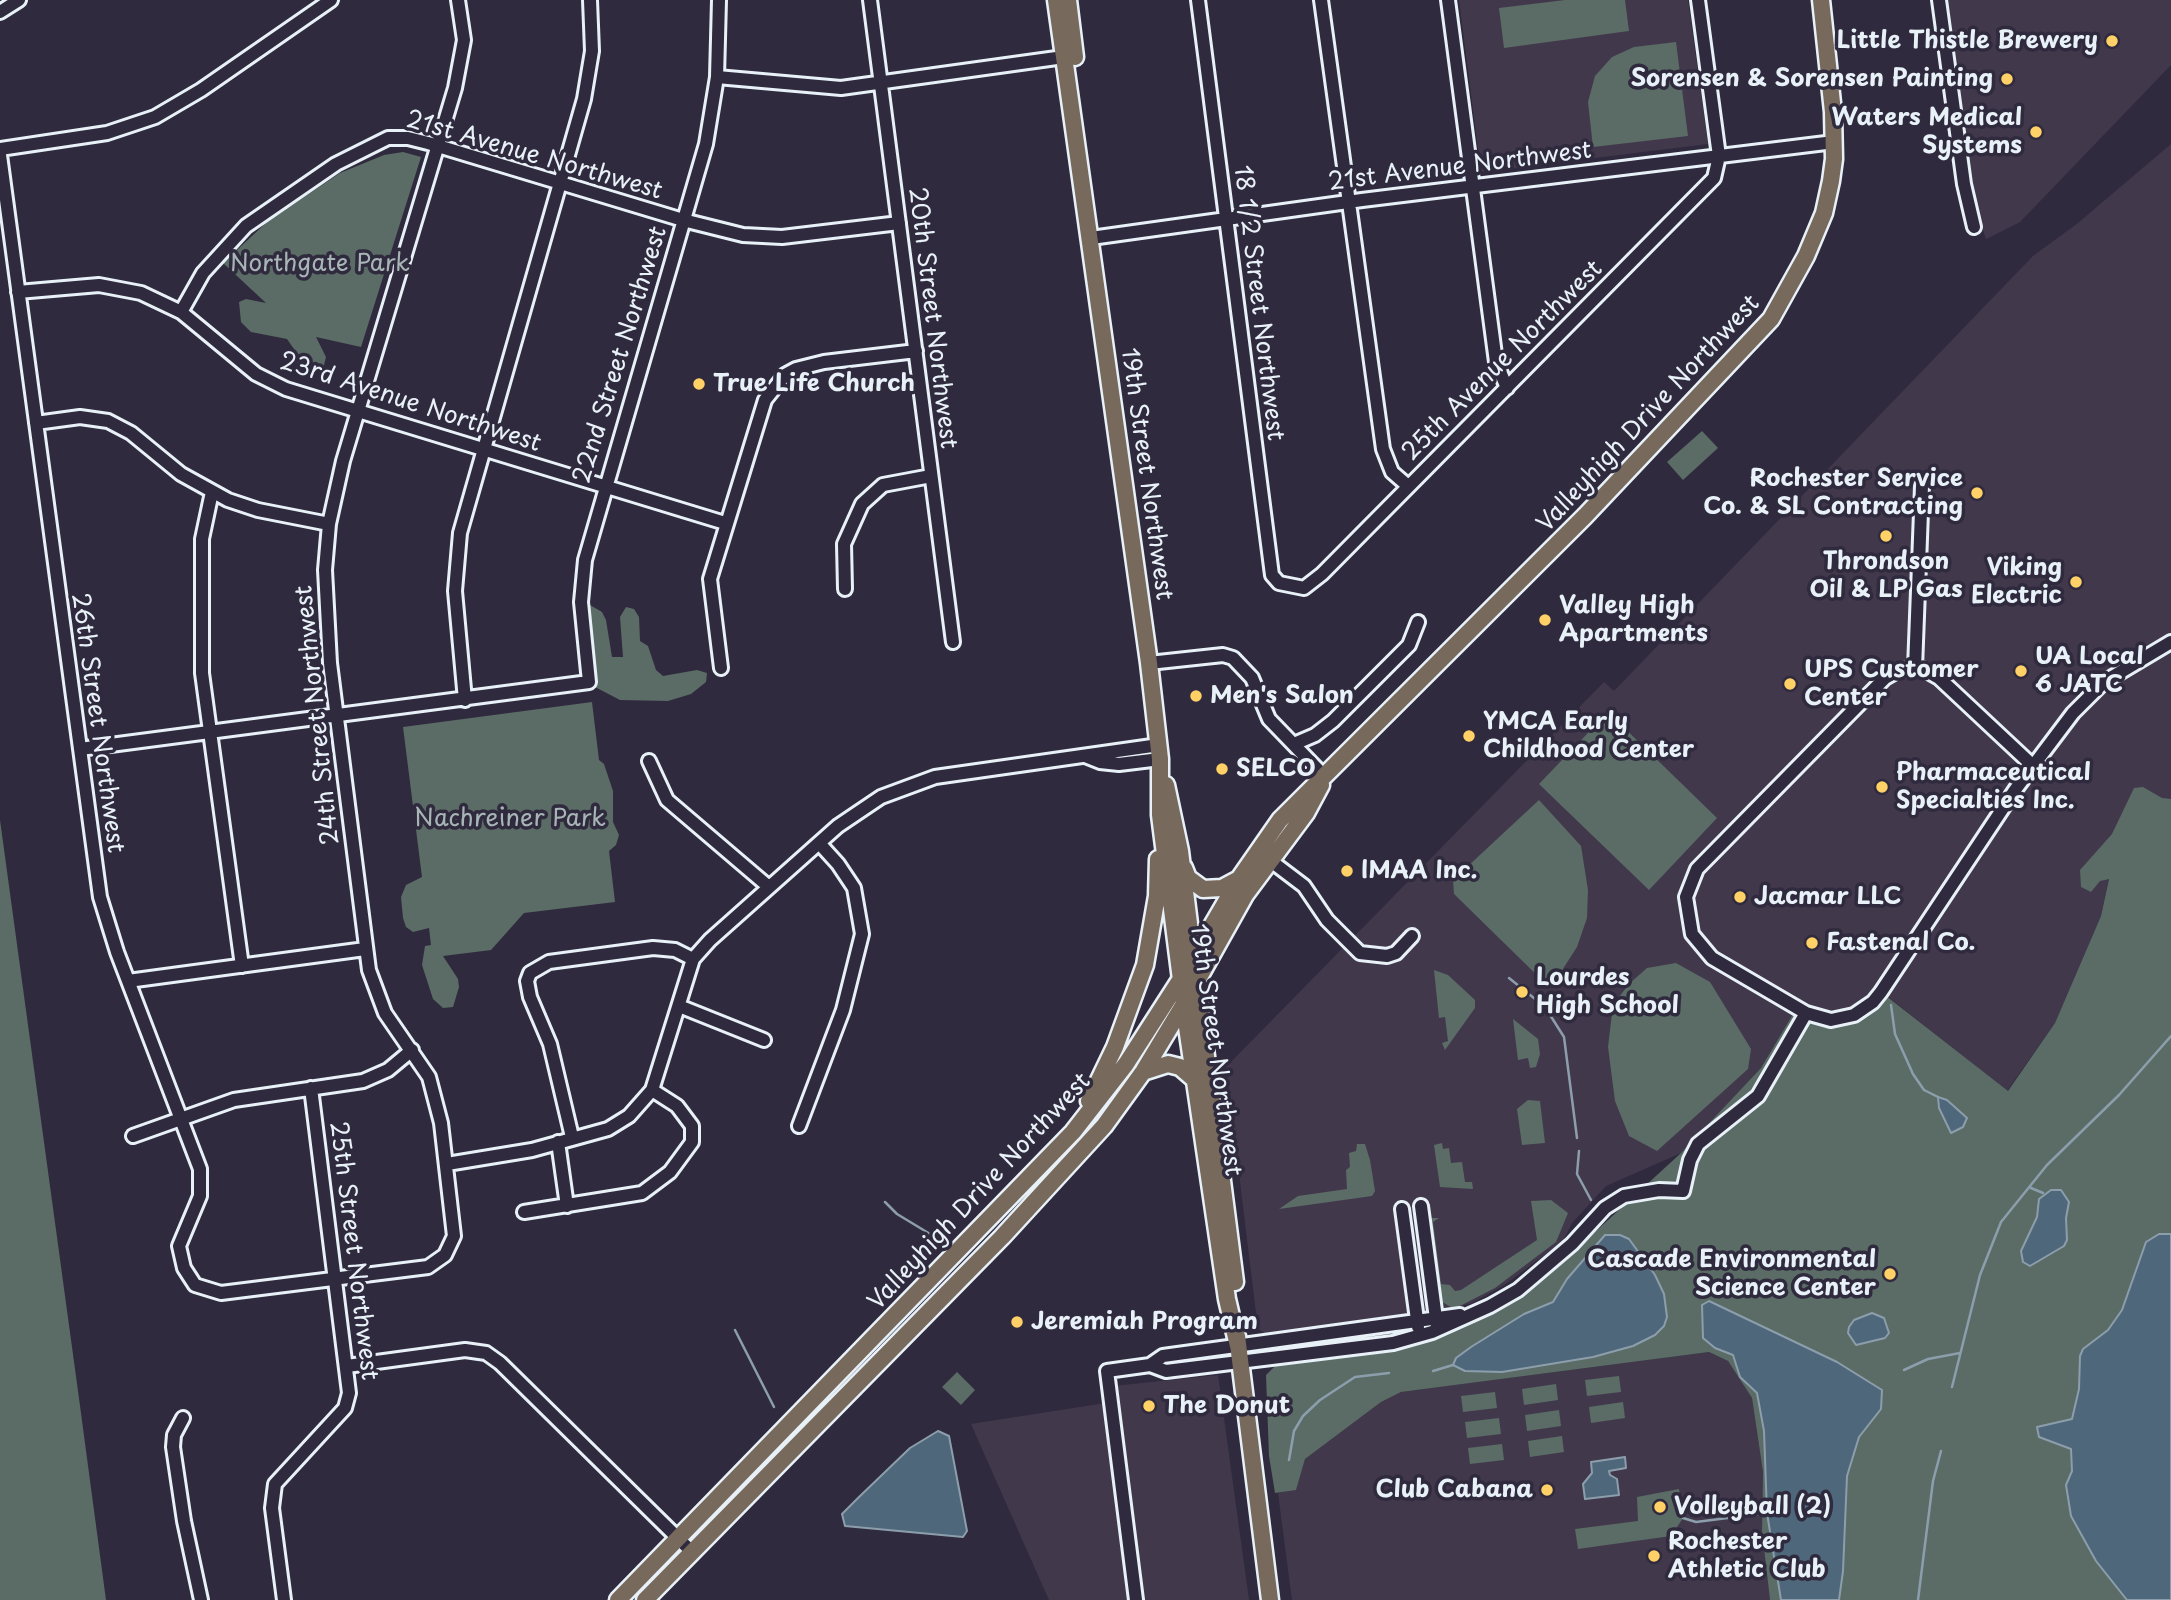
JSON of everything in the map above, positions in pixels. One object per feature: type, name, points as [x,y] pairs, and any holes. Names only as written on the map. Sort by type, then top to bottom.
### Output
[{"type":"main road","name":"19th Street Northwest","points":[[1056,0],[1070,57]]},
{"type":"main road","name":"19th Street Northwest","points":[[1068,0],[1070,57],[1091,238],[1149,663],[1159,752],[1160,815],[1189,979],[1230,1243],[1238,1354],[1270,1600]]},
{"type":"main road","name":"Valleyhigh Drive Northwest","points":[[1189,979],[1193,955],[1241,876],[1280,820],[1586,516],[1771,319],[1795,281],[1818,229],[1830,188],[1834,142],[1821,0]]},
{"type":"main road","name":"19th Street Northwest","points":[[1159,752],[1180,851],[1193,955]]},
{"type":"main road","name":"Valleyhigh Drive Northwest","points":[[618,1600],[1073,1132],[1189,979],[1245,895],[1306,813],[1325,777]]},
{"type":"main road","points":[[1073,1132],[1115,1047],[1145,965],[1157,897],[1160,815]]},
{"type":"main road","points":[[1180,851],[1188,878],[1203,889],[1222,888],[1241,876]]},
{"type":"main road","name":"19th Street Northwest","points":[[1189,979],[1184,1004],[1227,1299],[1238,1354]]},
{"type":"main road","name":"Valleyhigh Drive Northwest","points":[[645,1600],[1059,1176],[1104,1126],[1143,1072],[1184,1004]]},
{"type":"main road","points":[[1143,1072],[1168,1064],[1180,1067],[1195,1080]]},
{"type":"street","points":[[0,12],[19,0]]},
{"type":"street","points":[[0,149],[107,133],[155,117],[201,90],[331,0]]},
{"type":"street","name":"24th Street Northwest","points":[[335,1279],[424,1268],[445,1255],[455,1230],[447,1164],[433,1087],[425,1068],[379,1001],[365,949],[336,716],[325,595],[330,524],[357,411],[439,146],[462,56],[463,23],[458,0]]},
{"type":"street","points":[[80,749],[465,700],[457,622],[456,573],[464,516],[561,183],[590,70],[593,33],[590,0]]},
{"type":"street","name":"22nd Street Northwest","points":[[465,700],[589,682],[582,625],[583,570],[604,487],[710,125],[717,77],[719,0]]},
{"type":"street","name":"20th Street Northwest","points":[[870,0],[953,642]]},
{"type":"street","name":"18 1/2 Street Northwest","points":[[1198,0],[1272,575],[1279,583],[1304,589]]},
{"type":"street","points":[[1321,0],[1383,449],[1392,472],[1408,486]]},
{"type":"street","points":[[1448,0],[1496,362],[1507,388]]},
{"type":"street","points":[[1698,0],[1719,156]]},
{"type":"street","points":[[1939,0],[1964,184],[1974,227]]},
{"type":"street","points":[[717,77],[832,89],[1070,57]]},
{"type":"street","name":"21st Avenue Northwest","points":[[181,312],[197,281],[233,238],[336,164],[388,138],[408,138],[439,146],[683,220],[743,235],[768,237],[899,223]]},
{"type":"street","name":"21st Avenue Northwest","points":[[1091,238],[1472,186],[1834,142]]},
{"type":"street","name":"26th Street Northwest","points":[[0,155],[100,897],[128,981],[182,1116],[201,1180],[200,1196],[179,1246],[187,1276],[195,1285],[221,1293],[335,1279]]},
{"type":"street","name":"25th Avenue Northwest","points":[[1304,589],[1705,189],[1718,168],[1719,156]]},
{"type":"street","name":"23rd Avenue Northwest","points":[[18,292],[71,285],[110,286],[141,293],[181,312],[264,379],[286,389],[725,523]]},
{"type":"street","points":[[721,668],[710,579],[725,523],[765,400],[785,375],[824,362],[916,351]]},
{"type":"street","points":[[36,423],[80,417],[121,425],[181,474],[212,492],[258,510],[330,524]]},
{"type":"street","points":[[845,589],[844,544],[862,503],[883,485],[931,476]]},
{"type":"street","points":[[1915,668],[1922,486]]},
{"type":"street","points":[[212,492],[202,539],[201,650],[209,731],[242,966]]},
{"type":"street","points":[[1294,744],[1315,735],[1333,721],[1409,645],[1418,622]]},
{"type":"street","points":[[2032,765],[1938,678],[1915,668],[1899,670],[1885,678],[1697,869],[1688,887],[1687,918],[1696,941],[1712,958],[1806,1013],[1838,1020],[1854,1015],[1873,1002],[2032,765],[2073,712],[2104,682],[2171,642]]},
{"type":"street","points":[[1149,663],[1233,657],[1252,678],[1269,719],[1325,777]]},
{"type":"street","points":[[447,1164],[518,1153],[619,1124],[645,1102],[652,1090],[693,959],[769,887],[863,807],[916,782],[1085,756],[1100,762],[1119,764],[1159,752]]},
{"type":"street","points":[[649,761],[662,793],[675,809],[769,887]]},
{"type":"street","points":[[799,1126],[835,1034],[855,968],[862,934],[854,888],[838,864],[819,843]]},
{"type":"street","points":[[1271,861],[1304,886],[1327,920],[1360,953],[1387,956],[1395,953],[1412,936]]},
{"type":"street","points":[[572,1138],[550,1044],[530,998],[527,981],[530,973],[550,962],[653,948],[675,950],[693,959]]},
{"type":"street","points":[[128,981],[365,949]]},
{"type":"street","points":[[678,1006],[764,1040]]},
{"type":"street","points":[[1136,1600],[1107,1371],[1150,1365],[1163,1356],[1238,1354],[1420,1336],[1437,1325],[1490,1306],[1518,1290],[1605,1208],[1624,1196],[1659,1190],[1683,1191],[1690,1160],[1698,1144],[1758,1096],[1806,1013]]},
{"type":"street","points":[[133,1136],[182,1116],[234,1100],[369,1079],[388,1070],[412,1050]]},
{"type":"street","name":"25th Street Northwest","points":[[284,1600],[272,1508],[275,1484],[345,1408],[349,1393],[311,1088]]},
{"type":"street","points":[[524,1212],[642,1193],[660,1182],[686,1154],[693,1136],[690,1119],[670,1100],[652,1090]]},
{"type":"street","points":[[558,1142],[567,1206]]},
{"type":"street","points":[[1421,1206],[1437,1325]]},
{"type":"street","points":[[1402,1209],[1420,1336]]},
{"type":"street","points":[[1238,1354],[1416,1322],[1437,1325]]},
{"type":"street","points":[[347,1366],[465,1350],[486,1353],[500,1363],[692,1552]]},
{"type":"street","points":[[183,1418],[174,1435],[173,1447],[184,1521],[201,1600]]},
{"type":"shaded area","points":[[1459,0],[1688,0],[1708,144],[1481,172]]},
{"type":"shaded area","points":[[1946,0],[2171,0],[2171,65],[2020,222],[1986,239],[1971,194]]},
{"type":"shaded area","points":[[2171,144],[2171,802],[2116,843],[2101,916],[2055,1023],[2007,1091],[1882,992],[1854,1015],[1793,1014],[1761,1068],[1681,1153],[1606,1186],[1572,1223],[1563,1241],[1503,1286],[1472,1303],[1394,1321],[1271,1337],[1258,1329],[1226,1067],[1604,682],[1614,691],[2033,256],[2078,223]]},
{"type":"shaded area","name":"Rochester Athletic Club","points":[[1709,1352],[1728,1361],[1752,1398],[1763,1472],[1762,1531],[1770,1600],[1292,1600],[1278,1493],[1296,1489],[1305,1459],[1381,1402],[1401,1392]]},
{"type":"shaded area","points":[[1218,1375],[1249,1600],[1049,1600],[971,1424],[1106,1403],[1104,1387]]},
{"type":"green space","points":[[1565,0],[1625,0],[1629,31],[1504,48],[1499,8]]},
{"type":"green space","points":[[1676,42],[1688,136],[1593,147],[1588,102],[1595,76],[1612,57],[1634,47]]},
{"type":"green space","name":"Northgate Park","points":[[403,152],[421,157],[361,347],[316,337],[326,357],[323,369],[308,370],[297,363],[294,349],[287,339],[251,332],[241,322],[239,302],[246,299],[266,303],[223,263],[267,222],[340,173],[384,155]]},
{"type":"green space","points":[[1702,431],[1718,448],[1683,480],[1667,462]]},
{"type":"green space","points":[[590,605],[602,612],[606,620],[612,657],[623,657],[620,617],[626,607],[634,609],[639,617],[640,641],[648,646],[656,670],[663,676],[697,670],[707,673],[706,682],[691,694],[668,701],[620,700],[595,687],[590,681],[580,608]]},
{"type":"green space","name":"Nachreiner Park","points":[[592,702],[599,760],[604,764],[613,791],[613,822],[619,835],[616,845],[609,851],[615,902],[524,913],[491,950],[443,956],[458,979],[459,987],[453,1007],[443,1008],[433,999],[422,965],[425,946],[431,945],[429,928],[413,932],[406,927],[403,918],[401,897],[406,885],[422,877],[403,727]]},
{"type":"green space","points":[[1608,712],[1717,818],[1649,890],[1539,784]]},
{"type":"green space","points":[[2143,787],[2162,798],[2171,799],[2171,1600],[1770,1600],[1762,1531],[1763,1472],[1752,1398],[1728,1361],[1709,1352],[1401,1392],[1381,1402],[1305,1459],[1296,1490],[1275,1493],[1269,1456],[1266,1375],[1276,1365],[1440,1337],[1512,1300],[1571,1254],[1681,1153],[1761,1068],[1793,1014],[1806,1013],[1838,1020],[1881,992],[2008,1091],[2055,1023],[2101,916],[2109,879],[2100,881],[2091,892],[2081,887],[2080,870],[2112,834],[2134,788]]},
{"type":"green space","points":[[1539,800],[1581,846],[1588,890],[1587,918],[1577,947],[1561,972],[1547,985],[1454,894],[1453,880]]},
{"type":"green space","points":[[0,820],[78,1391],[106,1600],[0,1600]]},
{"type":"green space","points":[[1676,963],[1710,982],[1751,1049],[1748,1069],[1657,1151],[1629,1136],[1615,1101],[1608,1047],[1613,1005],[1629,984],[1647,968]]},
{"type":"green space","points":[[1434,970],[1448,975],[1475,1000],[1475,1008],[1445,1050],[1442,1043],[1448,1041],[1445,1017],[1439,1018]]},
{"type":"green space","points":[[1513,1019],[1538,1039],[1540,1054],[1536,1067],[1530,1068],[1528,1058],[1518,1060]]},
{"type":"green space","points":[[1528,1100],[1540,1101],[1545,1143],[1522,1145],[1517,1109]]},
{"type":"green space","points":[[1442,1143],[1443,1149],[1449,1148],[1451,1163],[1462,1162],[1465,1182],[1472,1182],[1473,1189],[1440,1187],[1434,1145]]},
{"type":"green space","points":[[1357,1144],[1365,1144],[1370,1160],[1375,1191],[1372,1196],[1279,1209],[1298,1196],[1347,1189],[1349,1153],[1356,1151]]},
{"type":"green space","points":[[1551,1200],[1568,1213],[1556,1242],[1495,1288],[1454,1309],[1439,1300],[1428,1224],[1431,1218],[1439,1218],[1433,1222],[1441,1284],[1450,1285],[1455,1291],[1461,1290],[1537,1240],[1531,1201]]},
{"type":"green space","points":[[957,1372],[975,1390],[961,1405],[942,1387]]},
{"type":"green space","points":[[1619,1376],[1621,1392],[1587,1396],[1585,1380]]},
{"type":"green space","points":[[1556,1384],[1558,1400],[1524,1405],[1522,1389]]},
{"type":"green space","points":[[1495,1392],[1497,1408],[1463,1412],[1461,1396]]},
{"type":"green space","points":[[1623,1402],[1625,1418],[1591,1423],[1589,1407]]},
{"type":"green space","points":[[1559,1410],[1561,1426],[1527,1431],[1525,1415]]},
{"type":"green space","points":[[1499,1418],[1501,1434],[1467,1438],[1465,1422]]},
{"type":"green space","points":[[1562,1436],[1564,1452],[1530,1457],[1528,1441]]},
{"type":"green space","points":[[1502,1444],[1504,1460],[1470,1464],[1468,1448]]},
{"type":"green space","points":[[1679,1489],[1683,1518],[1671,1536],[1578,1549],[1575,1529],[1638,1521],[1637,1497]]},
{"type":"water","points":[[1938,1097],[1947,1100],[1967,1118],[1963,1127],[1951,1133],[1939,1108]]},
{"type":"water","points":[[2051,1190],[2061,1190],[2069,1202],[2066,1218],[2067,1240],[2064,1246],[2030,1266],[2023,1262],[2021,1251],[2037,1217],[2039,1199]]},
{"type":"water","points":[[2159,1234],[2171,1234],[2171,1600],[2127,1600],[2096,1561],[2071,1516],[2066,1485],[2072,1471],[2071,1449],[2039,1437],[2037,1427],[2072,1419],[2079,1389],[2080,1356],[2083,1349],[2108,1330],[2122,1310],[2146,1242]]},
{"type":"water","points":[[1605,1235],[1620,1235],[1629,1239],[1655,1275],[1664,1294],[1667,1317],[1664,1326],[1655,1335],[1633,1346],[1593,1357],[1502,1372],[1465,1371],[1453,1365],[1456,1358],[1471,1347],[1524,1314],[1553,1302],[1567,1279]]},
{"type":"water","points":[[1709,1301],[1837,1362],[1882,1390],[1881,1409],[1859,1437],[1847,1476],[1843,1571],[1839,1600],[1781,1600],[1767,1513],[1764,1431],[1757,1393],[1740,1377],[1733,1355],[1715,1348],[1703,1338],[1702,1305]]},
{"type":"water","points":[[1872,1313],[1884,1318],[1889,1333],[1885,1338],[1856,1345],[1848,1333],[1849,1327],[1854,1320]]},
{"type":"water","points":[[938,1431],[949,1436],[967,1531],[963,1537],[845,1526],[842,1514],[910,1448]]},
{"type":"water","points":[[1625,1457],[1626,1468],[1609,1471],[1610,1475],[1617,1479],[1619,1495],[1585,1499],[1583,1484],[1592,1473],[1591,1462]]},
{"type":"waterway","points":[[1509,978],[1545,1007],[1564,1037],[1577,1138]]},
{"type":"waterway","points":[[1891,1005],[1895,1034],[1913,1074],[1924,1090],[1938,1097]]},
{"type":"waterway","points":[[1952,1387],[1980,1275],[2001,1222],[2047,1165],[2119,1095],[2171,1036]]},
{"type":"waterway","points":[[1579,1151],[1577,1174],[1591,1200]]},
{"type":"waterway","points":[[2031,1188],[2043,1193]]},
{"type":"waterway","points":[[885,1202],[897,1214],[940,1240]]},
{"type":"waterway","points":[[735,1330],[774,1407]]},
{"type":"waterway","points":[[1904,1370],[1928,1359],[1960,1353]]},
{"type":"waterway","points":[[1433,1371],[1453,1365]]},
{"type":"waterway","points":[[1289,1460],[1294,1431],[1303,1416],[1320,1400],[1355,1377],[1389,1373]]},
{"type":"waterway","points":[[1918,1600],[1933,1481],[1941,1451]]},
{"type":"waterway","points":[[1683,1518],[1696,1522],[1767,1513]]},
{"type":"place","name":"Little Thistle Brewery","points":[[2112,41]]},
{"type":"place","name":"Sorensen & Sorensen Painting","points":[[2007,79]]},
{"type":"place","name":"Waters Medical Systems","points":[[2036,132]]},
{"type":"place","name":"True Life Church","points":[[699,384]]},
{"type":"place","name":"Rochester Service Co. & SL Contracting","points":[[1977,493]]},
{"type":"place","name":"Throndson Oil & LP Gas","points":[[1886,536]]},
{"type":"place","name":"Viking Electric","points":[[2076,582]]},
{"type":"place","name":"Valley High Apartments","points":[[1545,620]]},
{"type":"place","name":"UA Local 6 JATC","points":[[2021,671]]},
{"type":"place","name":"UPS Customer Center","points":[[1790,684]]},
{"type":"place","name":"Men's Salon","points":[[1196,696]]},
{"type":"place","name":"YMCA Early Childhood Center","points":[[1469,736]]},
{"type":"place","name":"SELCO","points":[[1222,769]]},
{"type":"place","name":"Pharmaceutical Specialties Inc.","points":[[1882,787]]},
{"type":"place","name":"IMAA Inc.","points":[[1347,871]]},
{"type":"place","name":"Jacmar LLC","points":[[1740,897]]},
{"type":"place","name":"Fastenal Co.","points":[[1812,943]]},
{"type":"place","name":"Lourdes High School","points":[[1522,992]]},
{"type":"place","name":"Cascade Environmental Science Center","points":[[1890,1274]]},
{"type":"place","name":"Jeremiah Program","points":[[1017,1322]]},
{"type":"place","name":"The Donut","points":[[1149,1406]]},
{"type":"place","name":"Club Cabana","points":[[1547,1490]]},
{"type":"place","name":"Volleyball (2)","points":[[1660,1507]]},
{"type":"place","name":"Rochester Athletic Club","points":[[1654,1556]]}]
